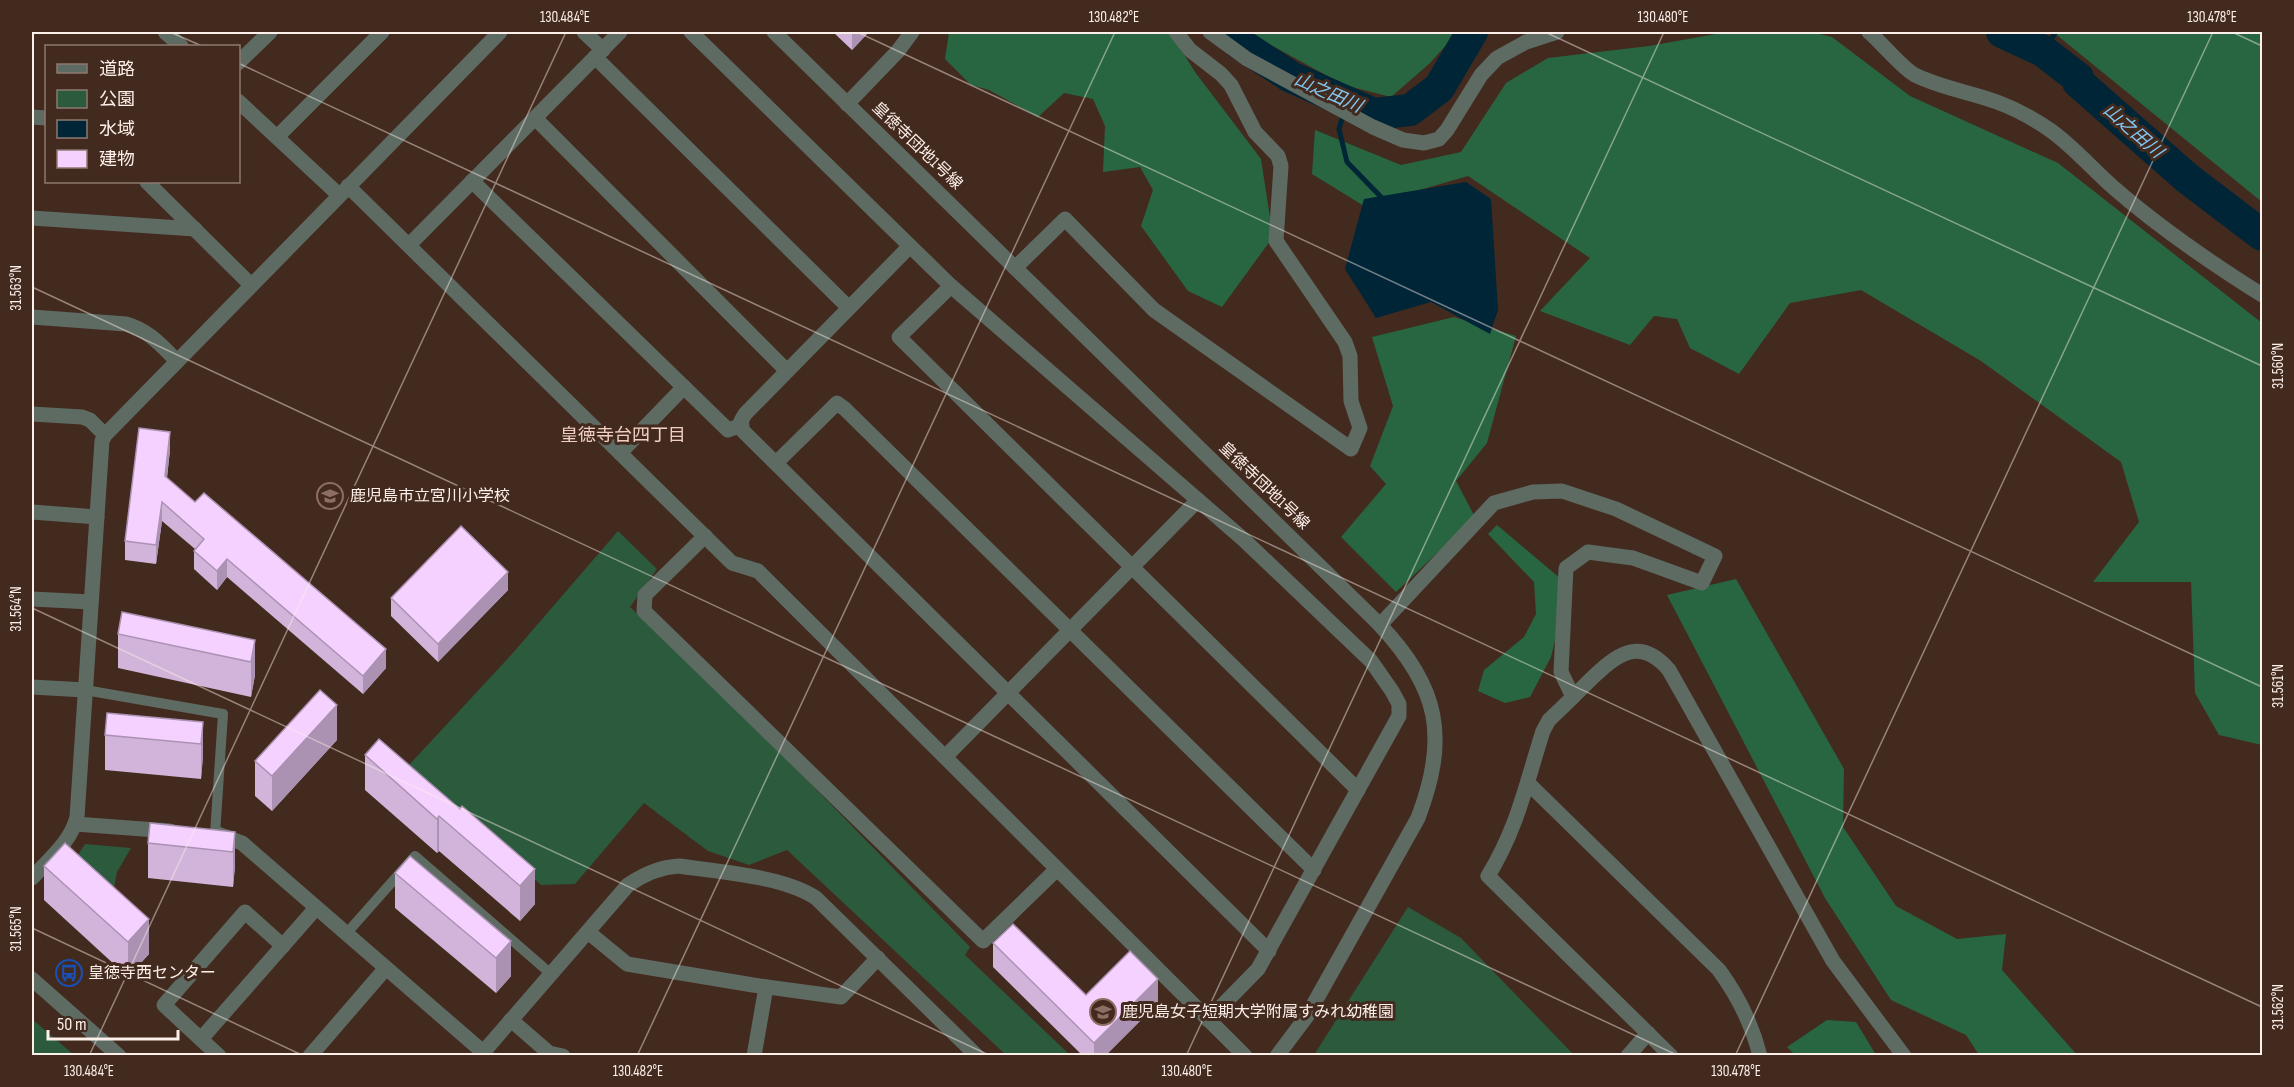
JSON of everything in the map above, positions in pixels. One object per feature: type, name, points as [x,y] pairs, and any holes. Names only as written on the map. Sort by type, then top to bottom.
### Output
[{"type":"street","points":[[165,32],[180,45]]},
{"type":"street","points":[[240,61],[270,32]]},
{"type":"street","points":[[277,137],[382,32]]},
{"type":"street","points":[[32,878],[65,841],[75,824],[102,441],[105,435],[500,32]]},
{"type":"street","points":[[584,32],[599,53],[849,308]]},
{"type":"street","points":[[409,245],[620,32]]},
{"type":"street","points":[[691,32],[951,286],[1243,539],[1371,661],[1392,691],[1399,705],[1399,716],[1269,951],[1258,969],[1209,1020]]},
{"type":"street","name":"皇徳寺団地1号線","points":[[774,32],[1380,625],[1401,647],[1418,672],[1433,714],[1436,739],[1429,790],[1418,818],[1307,1016],[1277,1056]]},
{"type":"street","points":[[847,104],[898,51],[912,32]]},
{"type":"street","points":[[1015,268],[1065,219],[1154,310],[1351,449],[1360,428],[1352,401],[1350,356],[1346,342],[1276,242],[1281,166],[1278,156],[1255,132],[1231,85],[1221,74],[1190,50],[1176,32]]},
{"type":"street","points":[[1210,32],[1247,59],[1373,127],[1402,140],[1424,143],[1439,139],[1447,130],[1481,75],[1497,58],[1526,42],[1557,32]]},
{"type":"street","points":[[1869,32],[1912,73],[1930,82],[1999,103],[2051,131],[2082,156],[2112,187],[2158,224],[2262,295]]},
{"type":"street","points":[[240,103],[277,137],[409,245],[732,562],[758,571],[1245,1056]]},
{"type":"street","points":[[535,118],[787,371]]},
{"type":"street","points":[[472,181],[728,430],[741,425]]},
{"type":"street","points":[[148,183],[251,285]]},
{"type":"street","points":[[32,218],[195,229]]},
{"type":"street","points":[[910,246],[745,414],[741,421],[742,430],[1269,951]]},
{"type":"street","points":[[951,286],[899,337],[1358,790]]},
{"type":"street","points":[[32,317],[126,324],[137,327],[147,332],[177,361]]},
{"type":"street","points":[[620,453],[684,387]]},
{"type":"street","points":[[776,463],[837,403],[1314,870]]},
{"type":"street","points":[[32,414],[82,417],[90,420],[105,435]]},
{"type":"street","points":[[1380,625],[1494,503],[1533,492],[1562,491],[1616,508],[1715,556],[1702,583],[1633,558],[1588,552],[1566,568],[1561,672],[1573,697]]},
{"type":"street","points":[[945,757],[1198,500]]},
{"type":"street","points":[[32,512],[97,517]]},
{"type":"street","points":[[705,536],[645,595],[644,611],[983,941],[1057,869]]},
{"type":"street","points":[[32,599],[91,602]]},
{"type":"street","points":[[1671,1056],[1488,876],[1504,850],[1529,784],[1543,731],[1549,720],[1611,660],[1623,652],[1640,651],[1651,654],[1670,670],[1833,961],[1904,1056]]},
{"type":"street","points":[[32,687],[85,690]]},
{"type":"street","points":[[1529,784],[1719,970],[1733,989],[1744,1011],[1754,1033],[1760,1056]]},
{"type":"street","points":[[75,824],[180,832]]},
{"type":"street","points":[[209,834],[233,838],[242,843],[481,1054],[628,885],[664,867],[679,866],[769,881],[806,892],[816,898],[977,1056]]},
{"type":"street","points":[[201,1039],[316,908]]},
{"type":"street","points":[[219,1056],[164,1005],[245,912],[283,946]]},
{"type":"street","points":[[588,932],[627,964],[841,997],[878,958]]},
{"type":"street","points":[[310,1056],[386,968]]},
{"type":"street","points":[[32,979],[119,1056]]},
{"type":"street","points":[[754,1056],[766,987]]},
{"type":"street","points":[[511,1020],[549,1053],[563,1056]]},
{"type":"street","points":[[1628,1056],[1648,1033]]},
{"type":"lane","points":[[85,690],[223,714],[209,834]]},
{"type":"lane","points":[[346,934],[415,856],[551,974]]},
{"type":"green space","points":[[949,32],[1170,32],[1195,72],[1261,159],[1273,237],[1222,307],[1188,291],[1141,226],[1153,190],[1140,167],[1103,172],[1105,126],[1093,99],[1064,93],[1038,117],[989,90],[971,85],[945,59]]},
{"type":"green space","points":[[1247,32],[1458,32],[1429,64],[1391,97],[1344,85]]},
{"type":"green space","points":[[1727,32],[1811,32],[1832,37],[1910,96],[2058,163],[2262,323],[2262,745],[2219,735],[2195,693],[2191,582],[2093,582],[2139,522],[2121,462],[1981,361],[1861,290],[1790,303],[1739,374],[1690,348],[1677,319],[1654,316],[1630,345],[1540,311],[1590,258],[1468,176],[1364,206],[1312,174],[1315,130],[1401,165],[1461,152],[1506,83],[1548,58],[1649,46]]},
{"type":"green space","points":[[2049,32],[2262,32],[2262,202],[2058,36]]},
{"type":"green space","points":[[1454,317],[1516,336],[1487,443],[1456,481],[1475,517],[1396,592],[1341,537],[1386,484],[1370,466],[1393,406],[1372,337]]},
{"type":"green space","points":[[1497,525],[1561,579],[1561,615],[1551,657],[1530,697],[1505,703],[1478,691],[1484,670],[1524,637],[1536,614],[1534,582],[1488,534]]},
{"type":"green space","points":[[618,531],[657,569],[630,607],[734,705],[970,947],[965,955],[1070,1055],[1006,1055],[787,850],[749,865],[708,851],[644,803],[575,884],[541,885],[409,765],[512,654]]},
{"type":"green space","points":[[1736,579],[1844,769],[1843,827],[1896,906],[1957,939],[2006,934],[2002,970],[2077,1055],[1979,1055],[1966,1035],[1891,1000],[1825,898],[1667,595]]},
{"type":"green space","points":[[85,844],[131,848],[117,872],[111,904],[68,870]]},
{"type":"green space","points":[[1408,907],[1461,938],[1574,1055],[1314,1055]]},
{"type":"green space","points":[[32,1019],[74,1055],[32,1055]]},
{"type":"green space","points":[[1827,1020],[1856,1022],[1876,1055],[1795,1055],[1787,1047]]},
{"type":"water","points":[[1466,182],[1491,199],[1498,310],[1490,334],[1431,302],[1376,318],[1345,269],[1364,199]]},
{"type":"building","points":[[139,428],[170,432],[165,476],[195,502],[204,493],[386,649],[363,676],[227,559],[217,571],[194,551],[204,539],[162,502],[156,545],[125,541]]},
{"type":"building","points":[[461,526],[508,572],[438,644],[391,598]]},
{"type":"building","points":[[122,612],[255,640],[251,662],[118,634]]},
{"type":"building","points":[[320,690],[337,705],[272,776],[255,761]]},
{"type":"building","points":[[107,713],[203,722],[201,744],[105,735]]},
{"type":"building","points":[[379,739],[460,809],[462,806],[535,869],[520,886],[439,816],[437,819],[365,755]]},
{"type":"building","points":[[150,823],[235,832],[233,852],[148,843]]},
{"type":"building","points":[[65,843],[149,919],[128,942],[44,866]]},
{"type":"building","points":[[410,856],[511,941],[496,958],[395,873]]},
{"type":"building","points":[[1013,924],[1086,995],[1130,951],[1158,979],[1094,1043],[993,943]]},
{"type":"waterway","name":"山之田川","points":[[1231,32],[1239,43],[1291,77],[1374,114],[1410,110],[1439,88],[1472,32]]},
{"type":"waterway","name":"山之田川","points":[[2002,32],[2043,51],[2078,78],[2078,82],[2187,178],[2262,235]]},
{"type":"waterway","points":[[2043,51],[2056,32]]},
{"type":"waterway","points":[[1347,102],[1339,129],[1347,162],[1384,200]]},
{"type":"place","name":"鹿児島市立宮川小学校","points":[[330,496]]},
{"type":"place","name":"皇徳寺西センター","points":[[69,973]]},
{"type":"place","name":"鹿児島女子短期大学附属すみれ幼稚園","points":[[1103,1012]]},
{"type":"district","name":"皇徳寺台四丁目","points":[[623,435]]}]
